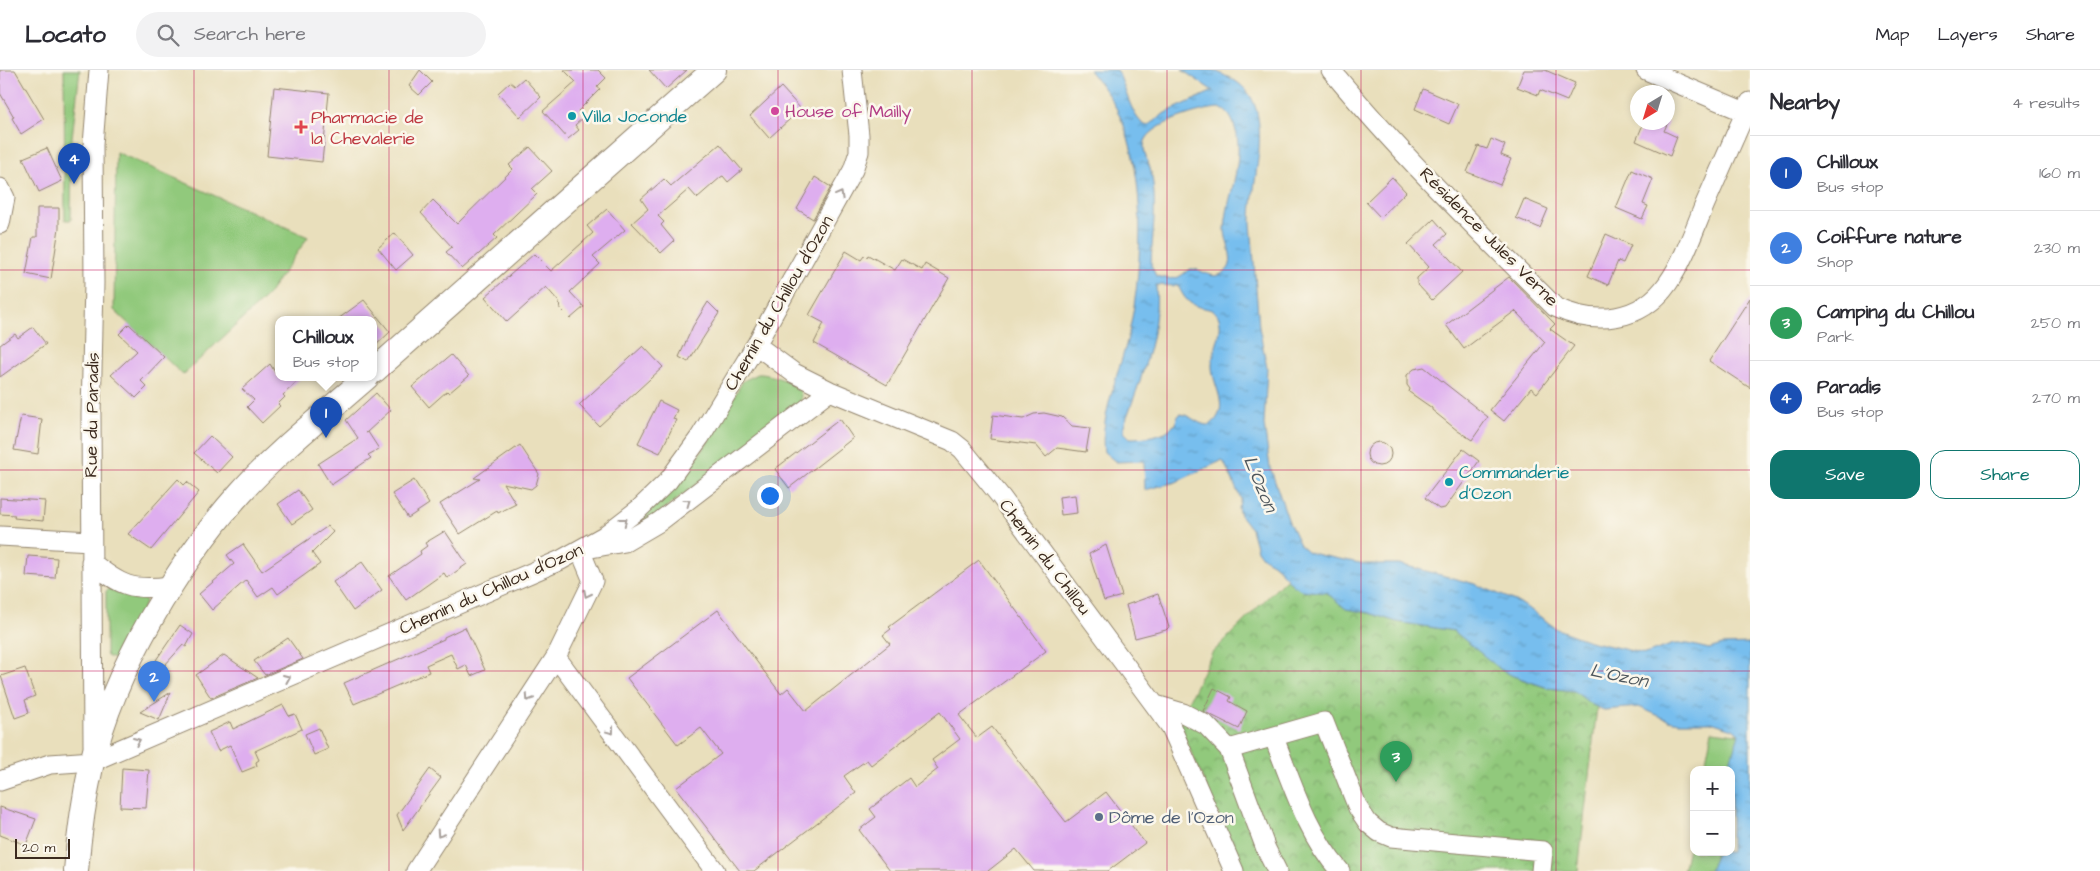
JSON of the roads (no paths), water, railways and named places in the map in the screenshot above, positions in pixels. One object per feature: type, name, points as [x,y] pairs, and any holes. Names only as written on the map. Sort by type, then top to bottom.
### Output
[{"type":"main road","points":[[377,368],[714,70]]},
{"type":"main road","points":[[76,871],[80,832],[93,761],[120,683],[145,630],[170,586],[188,559],[241,492],[268,465],[362,381]]},
{"type":"street","name":"Rue du Paradis","points":[[93,761],[91,414],[94,283],[93,146],[99,70]]},
{"type":"street","name":"Chemin du Chillou d'Ozon","points":[[0,781],[50,764],[93,761],[420,622],[561,560],[604,536],[639,509],[668,481],[700,437],[756,344],[853,170],[859,152],[859,135],[852,70]]},
{"type":"street","name":"Résidence Jules Verne","points":[[1331,70],[1360,105],[1442,193],[1555,307],[1572,315],[1590,319],[1627,314],[1643,307],[1658,296],[1668,283],[1682,257],[1748,107],[1646,70]]},
{"type":"street","points":[[0,188],[5,198],[0,224]]},
{"type":"street","name":"Chemin du Chillou","points":[[756,344],[794,373],[830,391],[952,441],[962,449],[1001,496],[1171,727],[1234,871]]},
{"type":"street","points":[[416,871],[556,657],[593,582],[580,550],[625,542],[660,522],[830,391]]},
{"type":"street","points":[[0,536],[91,541]]},
{"type":"street","points":[[91,562],[116,581],[128,586],[142,589],[170,586]]},
{"type":"street","points":[[556,657],[716,871]]},
{"type":"street","points":[[1156,706],[1183,713],[1206,725],[1229,749],[1266,849],[1277,871]]},
{"type":"street","points":[[1229,749],[1274,738],[1324,722],[1358,808],[1368,823],[1379,832],[1391,837],[1543,851],[1540,871]]},
{"type":"street","points":[[1274,738],[1314,836],[1325,854],[1340,871]]},
{"type":"water","name":"L'Ozon","points":[[1089,70],[1117,70],[1133,111],[1142,123],[1148,126],[1165,113],[1213,91],[1182,70],[1212,70],[1219,72],[1246,90],[1255,105],[1259,123],[1259,143],[1251,223],[1259,327],[1267,368],[1264,425],[1270,467],[1289,522],[1300,545],[1308,552],[1365,564],[1399,564],[1475,584],[1515,601],[1557,629],[1589,641],[1645,654],[1674,644],[1688,644],[1709,649],[1722,645],[1750,644],[1750,871],[1709,871],[1715,856],[1735,856],[1735,766],[1728,766],[1739,734],[1733,729],[1711,722],[1668,720],[1639,707],[1604,710],[1592,705],[1574,691],[1548,688],[1501,670],[1454,631],[1397,622],[1369,613],[1346,609],[1327,593],[1301,590],[1293,585],[1274,564],[1262,557],[1257,550],[1251,529],[1240,515],[1238,508],[1241,499],[1224,462],[1221,461],[1176,482],[1145,490],[1144,461],[1116,462],[1104,452],[1104,427],[1132,319],[1139,260],[1140,228],[1135,166],[1119,114],[1106,91]],"holes":[[[1219,108],[1229,115],[1235,127],[1238,141],[1237,164],[1225,230],[1230,256],[1229,266],[1227,270],[1217,276],[1212,276],[1196,269],[1191,269],[1176,278],[1156,276],[1151,265],[1154,218],[1153,183],[1144,151],[1144,143],[1151,133],[1169,122],[1201,111]],[[1156,285],[1178,286],[1184,296],[1195,306],[1212,310],[1217,314],[1220,332],[1212,364],[1219,396],[1220,411],[1217,418],[1210,425],[1202,424],[1180,414],[1174,425],[1166,432],[1148,437],[1130,438],[1124,432],[1124,425],[1152,339],[1155,321]]]},
{"type":"place","name":"House of Mailly","points":[[775,111]]},
{"type":"place","name":"Villa Joconde","points":[[572,116]]},
{"type":"place","name":"Pharmacie de la Chevalerie","points":[[301,127]]},
{"type":"place","name":"Paradis","points":[[74,184]]},
{"type":"place","name":"Chilloux","points":[[326,438]]},
{"type":"place","name":"Commanderie d'Ozon","points":[[1449,482]]},
{"type":"place","name":"Coiffure nature","points":[[154,702]]},
{"type":"place","name":"Camping du Chillou","points":[[1396,782]]},
{"type":"place","name":"Dôme de l'Ozon","points":[[1099,817]]}]
